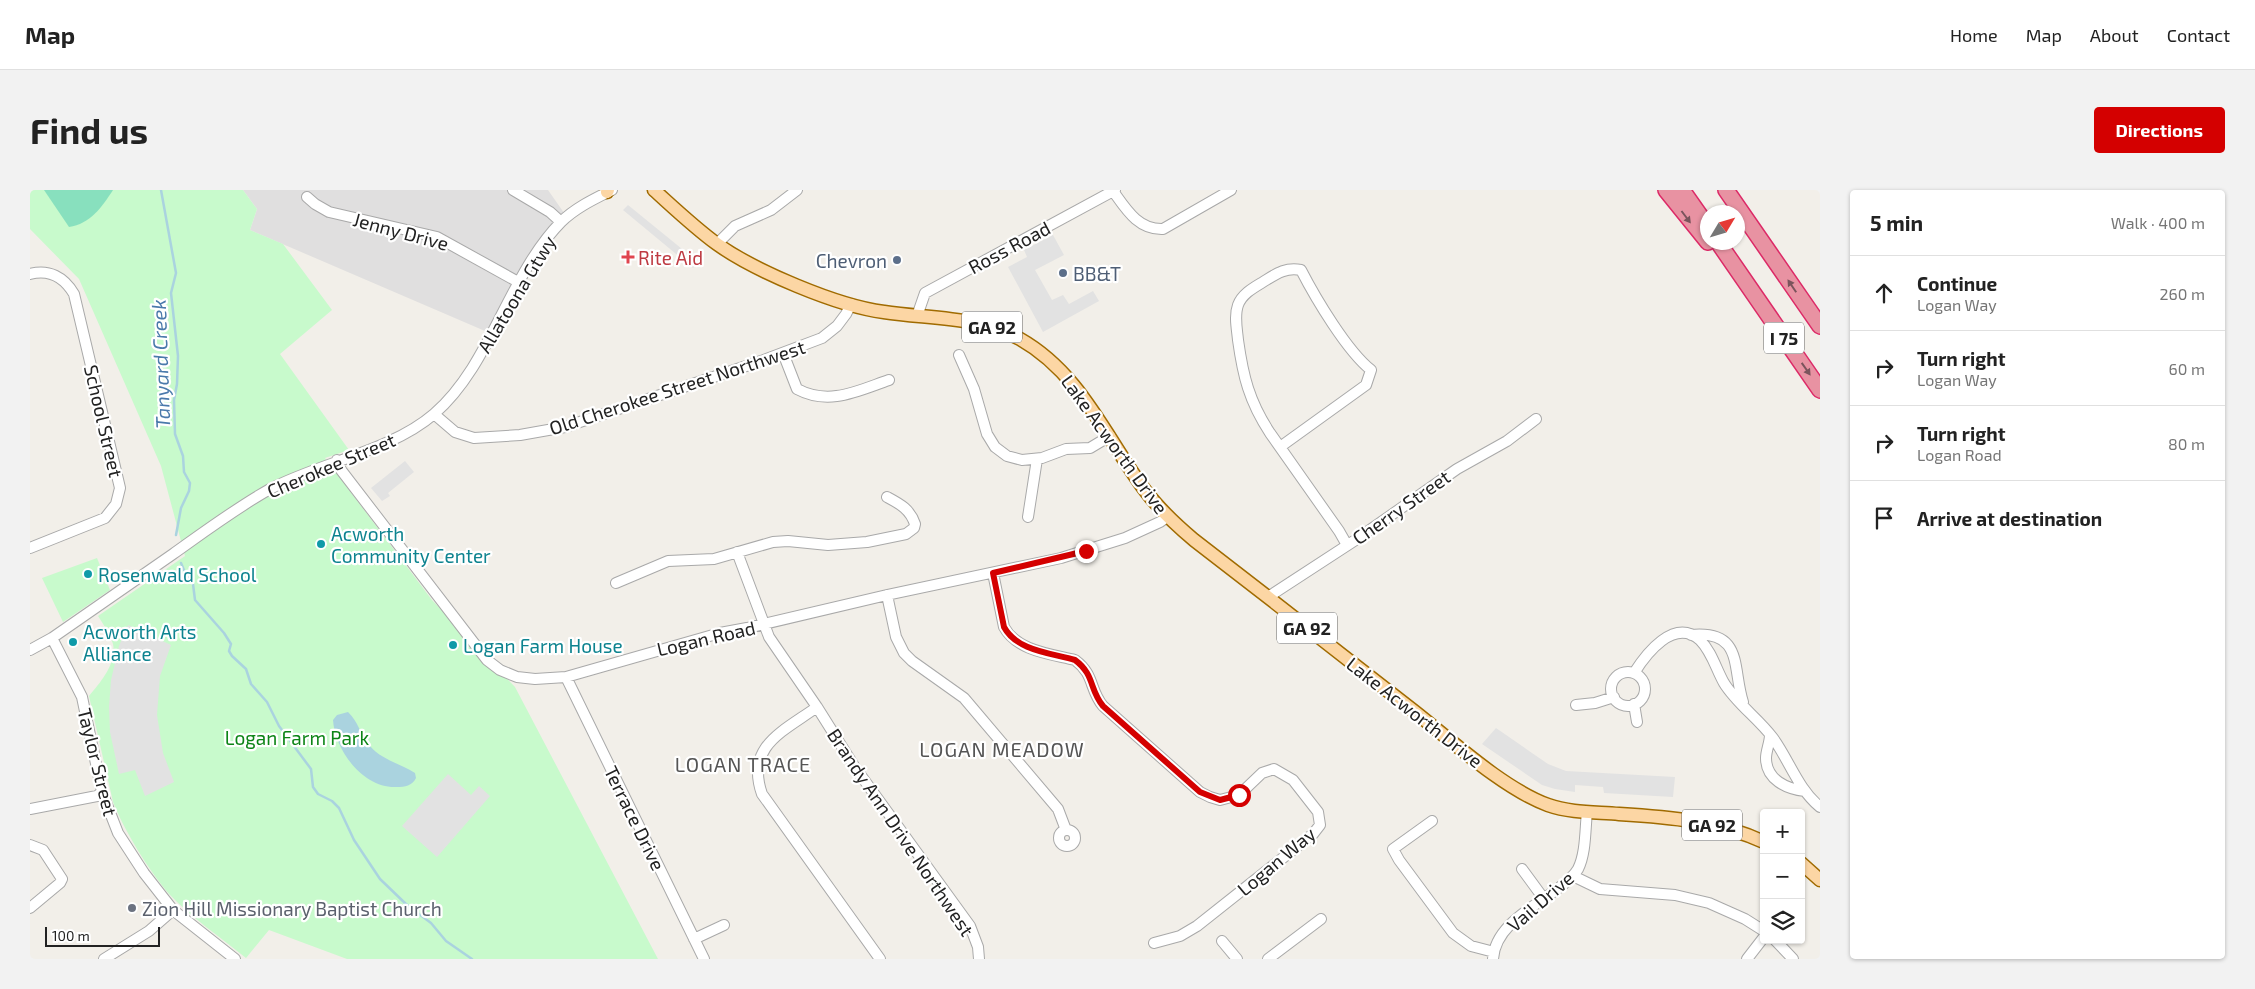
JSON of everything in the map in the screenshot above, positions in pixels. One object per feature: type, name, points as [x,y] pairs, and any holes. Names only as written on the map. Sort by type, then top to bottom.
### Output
[{"type":"highway","points":[[1666,190],[1700,232]]},
{"type":"highway","points":[[1682,190],[1700,216]]},
{"type":"highway","name":"I 75","points":[[1726,190],[1820,326]]},
{"type":"highway","points":[[1738,190],[1754,229]]},
{"type":"highway","points":[[1715,250],[1748,286]]},
{"type":"highway","name":"I 75","points":[[1723,250],[1820,390]]},
{"type":"main road","name":"Lake Acworth Drive","points":[[654,190],[717,244],[735,256],[783,279],[851,304],[882,312],[943,318],[996,328],[1020,340],[1044,356],[1081,392],[1144,489],[1167,517],[1194,540],[1511,785],[1548,805],[1587,812],[1658,816],[1696,822],[1725,828],[1760,841]]},
{"type":"main road","points":[[668,190],[682,215]]},
{"type":"main road","points":[[1805,867],[1820,880]]},
{"type":"street","points":[[513,190],[550,212],[561,222]]},
{"type":"street","points":[[717,244],[735,226],[771,210],[797,190]]},
{"type":"street","points":[[1114,190],[1139,223],[1152,230],[1162,230],[1231,190]]},
{"type":"street","name":"Ross Road","points":[[918,316],[920,301],[925,293],[1114,190]]},
{"type":"street","name":"Allatoona Gtwy","points":[[434,414],[466,376],[539,249],[561,222],[588,202],[609,191]]},
{"type":"street","name":"Jenny Drive","points":[[307,197],[329,212],[438,237],[520,283]]},
{"type":"street","points":[[1280,447],[1366,385],[1371,370],[1358,358],[1308,287],[1301,270],[1292,269],[1285,269],[1245,294],[1238,306],[1236,314],[1241,362],[1247,390],[1257,412],[1280,447],[1347,545]]},
{"type":"street","name":"School Street","points":[[30,274],[38,272],[54,274],[62,279],[74,294],[120,488],[116,504],[105,518],[30,548]]},
{"type":"street","name":"Old Cherokee Street Northwest","points":[[434,414],[455,432],[466,437],[494,437],[549,431],[783,353],[822,338],[846,314],[851,304]]},
{"type":"street","points":[[783,353],[797,389],[808,395],[826,399],[889,380]]},
{"type":"street","points":[[959,355],[974,389],[987,434],[995,447],[1006,456],[1037,459],[1066,449],[1090,448],[1110,436]]},
{"type":"street","name":"Cherokee Street","points":[[30,650],[52,638],[252,500],[293,478],[400,437],[434,414]]},
{"type":"street","name":"Cherry Street","points":[[1268,597],[1457,469],[1507,441],[1536,419]]},
{"type":"street","points":[[1028,517],[1037,459]]},
{"type":"street","name":"Logan Road","points":[[338,460],[341,470],[487,660],[500,670],[517,677],[548,679],[566,677],[701,637],[762,625],[887,595],[1084,552],[1125,538],[1167,517]]},
{"type":"street","points":[[616,583],[668,561],[714,559],[773,542],[844,545],[897,536],[911,531],[915,524],[910,513],[903,506],[886,497]]},
{"type":"street","name":"Brandy Ann Drive Northwest","points":[[737,552],[762,625],[768,637],[817,707],[854,766],[970,926],[978,947],[979,959]]},
{"type":"street","name":"Logan Way","points":[[993,573],[1004,627],[1008,635],[1023,646],[1075,660],[1080,664],[1089,674],[1095,694],[1103,706],[1200,792],[1220,800],[1230,798],[1239,795],[1262,774],[1274,769],[1292,780],[1318,812],[1320,825],[1313,834],[1197,926],[1180,936],[1154,943]]},
{"type":"street","points":[[887,595],[896,636],[904,653],[971,705],[1058,809],[1066,830]]},
{"type":"street","points":[[1634,673],[1652,648],[1668,636],[1679,633],[1690,635],[1707,634],[1723,641],[1729,646],[1735,656],[1744,707]]},
{"type":"street","points":[[1690,635],[1699,640],[1706,648],[1724,683],[1770,735],[1805,791],[1820,807]]},
{"type":"street","name":"Taylor Street","points":[[52,638],[82,697],[102,792],[118,833],[144,873],[173,910],[235,959]]},
{"type":"street","points":[[1622,673],[1634,673],[1642,680],[1645,691],[1640,700],[1634,704],[1621,704],[1614,697],[1613,681],[1622,673]]},
{"type":"street","name":"Terrace Drive","points":[[566,677],[704,959]]},
{"type":"street","points":[[1576,705],[1595,703],[1614,697]]},
{"type":"street","points":[[1634,704],[1637,722]]},
{"type":"street","name":"Brandy Ann Drive Northwest","points":[[817,707],[778,735],[764,749],[757,769],[758,784],[762,794],[880,959]]},
{"type":"street","points":[[1770,735],[1766,760],[1773,778],[1793,790],[1805,791]]},
{"type":"street","points":[[30,803],[96,790],[102,792]]},
{"type":"street","points":[[30,809],[97,796],[102,792]]},
{"type":"street","name":"Vail Drive","points":[[1494,955],[1496,944],[1508,926],[1573,876],[1579,866],[1584,846],[1587,812]]},
{"type":"street","points":[[1432,821],[1393,849],[1399,860],[1453,933],[1471,946],[1494,955]]},
{"type":"street","points":[[30,845],[43,850],[62,879],[60,883],[30,908]]},
{"type":"street","points":[[1522,869],[1544,899]]},
{"type":"street","points":[[1573,876],[1600,890],[1676,895],[1709,903],[1746,919],[1760,928]]},
{"type":"street","points":[[104,959],[149,931],[173,910]]},
{"type":"street","points":[[1268,959],[1320,919]]},
{"type":"street","points":[[694,939],[724,925]]},
{"type":"street","points":[[1222,941],[1236,959]]},
{"type":"street","points":[[1747,959],[1760,942]]},
{"type":"street","points":[[1779,944],[1793,959]]},
{"type":"shaded area","points":[[243,190],[548,190],[569,220],[558,230],[519,287],[492,334],[250,230],[257,209]]},
{"type":"shaded area","points":[[628,205],[698,262],[693,268],[623,210]]},
{"type":"shaded area","points":[[1053,235],[1064,255],[1035,270],[1052,300],[1063,295],[1069,304],[1093,291],[1099,301],[1043,332],[1008,267],[1027,257],[1024,250]]},
{"type":"shaded area","points":[[405,461],[414,472],[388,493],[390,496],[382,501],[371,488]]},
{"type":"shaded area","points":[[128,625],[171,645],[160,676],[157,715],[163,753],[174,782],[145,796],[135,770],[119,774],[110,732],[111,680],[119,646]]},
{"type":"shaded area","points":[[1496,728],[1548,764],[1566,771],[1675,777],[1673,797],[1604,793],[1603,787],[1575,785],[1575,792],[1542,785],[1482,744]]},
{"type":"shaded area","points":[[448,774],[471,795],[479,786],[490,796],[437,857],[402,826]]},
{"type":"green space","name":"Logan Farm Park","points":[[30,190],[243,190],[257,209],[250,230],[283,244],[332,310],[280,354],[349,450],[325,458],[432,600],[515,687],[658,959],[347,959],[269,930],[246,958],[187,911],[161,885],[130,837],[113,802],[89,696],[107,672],[114,651],[110,637],[98,616],[185,556],[161,466],[79,279],[30,229]]},
{"type":"green space","points":[[44,190],[113,190],[95,214],[83,222],[69,227]]},
{"type":"green space","points":[[97,558],[110,590],[63,622],[42,578]]},
{"type":"water","points":[[348,712],[375,751],[415,773],[416,778],[412,783],[403,787],[385,786],[373,782],[353,766],[339,744],[333,720],[337,715]]},
{"type":"waterway","name":"Tanyard Creek","points":[[161,190],[176,273],[171,293],[178,356],[177,384],[174,400],[175,434],[183,456],[184,472],[190,483],[189,491],[181,508],[176,535]]},
{"type":"waterway","name":"Tanyard Creek","points":[[181,563],[186,575],[193,584],[195,600],[224,633],[231,644],[229,651],[232,656],[246,669],[251,684],[267,702],[279,726],[311,769],[313,787],[318,794],[332,801],[339,808],[354,840],[380,879],[407,905],[431,923],[446,941],[472,959]]},
{"type":"place","name":"Rite Aid","points":[[628,257]]},
{"type":"place","name":"Chevron","points":[[897,260]]},
{"type":"place","name":"BB&T","points":[[1063,273]]},
{"type":"place","name":"Acworth Community Center","points":[[321,544]]},
{"type":"place","name":"Rosenwald School","points":[[88,574]]},
{"type":"place","name":"Acworth Arts Alliance","points":[[73,642]]},
{"type":"place","name":"Logan Farm House","points":[[453,645]]},
{"type":"place","name":"Zion Hill Missionary Baptist Church","points":[[132,908]]},
{"type":"district","name":"LOGAN MEADOW","points":[[1002,749]]},
{"type":"district","name":"LOGAN TRACE","points":[[743,764]]},
{"type":"route","points":[[1086,551],[993,573],[1004,627],[1008,635],[1023,646],[1075,660],[1080,664],[1089,674],[1095,694],[1103,706],[1200,792],[1210,798],[1220,800],[1239,795]]}]
